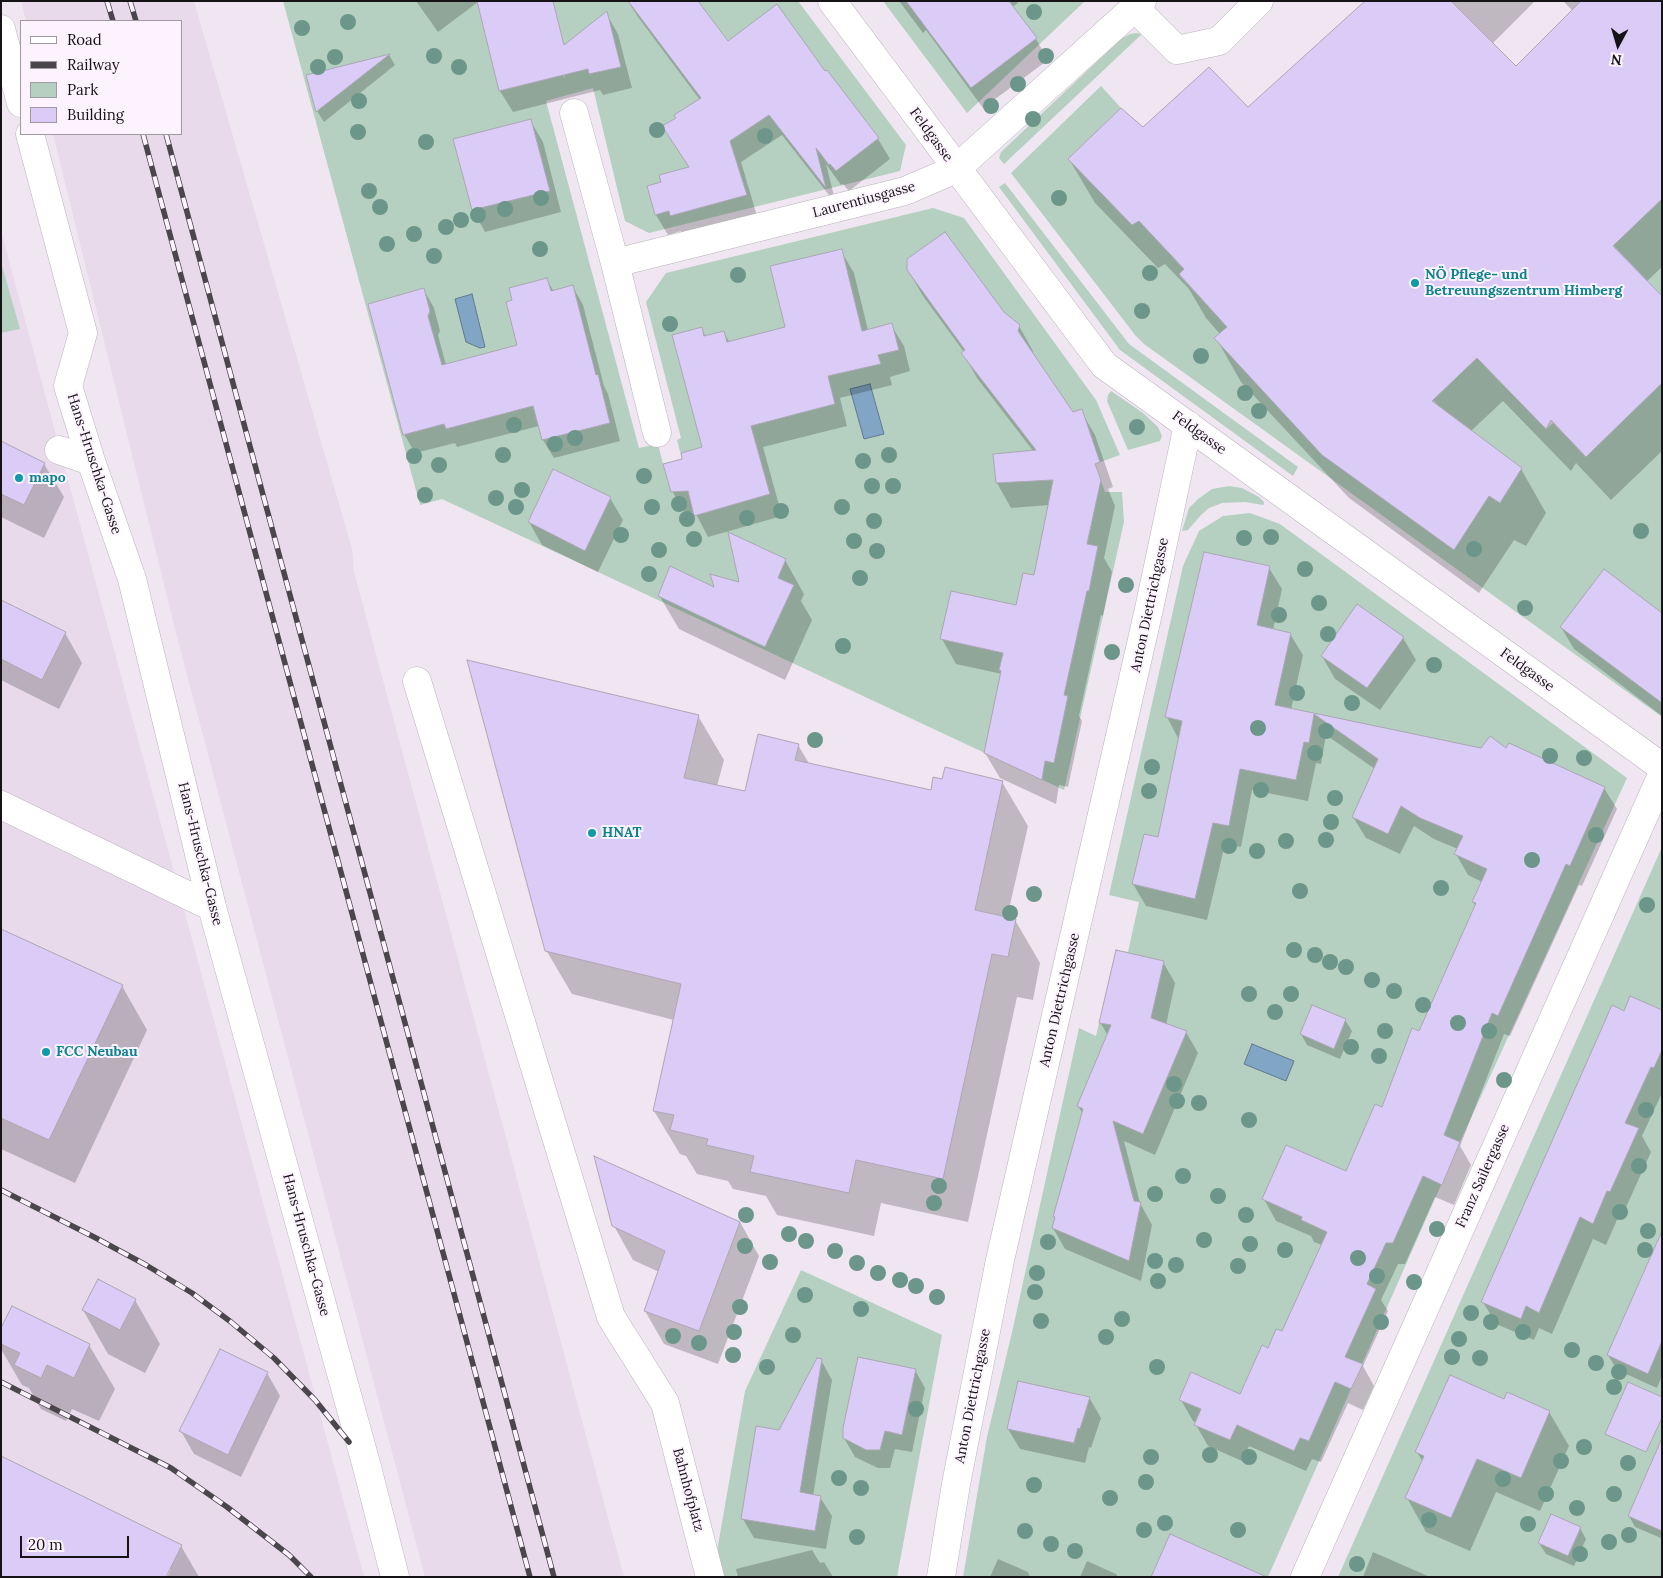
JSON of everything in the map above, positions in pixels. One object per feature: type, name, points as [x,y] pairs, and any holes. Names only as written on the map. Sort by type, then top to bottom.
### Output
[{"type":"street","name":"Feldgasse","points":[[832,1],[1104,365],[1662,766]]},
{"type":"street","points":[[1138,4],[1177,50],[1219,41],[1260,1]]},
{"type":"street","name":"Laurentiusgasse","points":[[614,263],[905,191],[956,168],[1138,4]]},
{"type":"street","points":[[1,29],[20,99]]},
{"type":"street","points":[[574,113],[657,434]]},
{"type":"street","name":"Hans-Hruschka-Gasse","points":[[30,135],[84,333],[68,386],[91,461],[132,579],[212,907],[367,1467],[395,1577]]},
{"type":"street","name":"Anton Diettrichgasse","points":[[941,1577],[958,1475],[998,1269],[1149,609],[1188,425]]},
{"type":"street","points":[[59,450],[91,461]]},
{"type":"street","name":"Bahnhofplatz","points":[[417,681],[611,1317],[665,1403],[710,1577]]},
{"type":"street","name":"Franz Sailergasse","points":[[1305,1577],[1662,775]]},
{"type":"street","points":[[1,805],[212,907]]},
{"type":"shaded area","points":[[21,1],[194,1],[352,549],[354,572],[624,1577],[425,1577],[176,633],[53,135],[182,135],[182,20],[26,20]]},
{"type":"shaded area","points":[[1,231],[364,1577],[1,1577]]},
{"type":"green space","points":[[283,1],[798,1],[906,145],[900,171],[649,233],[625,221],[593,88],[546,101],[639,448],[658,444],[663,464],[682,459],[677,440],[681,438],[646,302],[666,273],[933,208],[964,218],[1096,400],[1120,455],[1095,464],[1105,492],[1122,492],[1124,522],[1064,790],[442,499],[420,505]]},
{"type":"green space","points":[[883,1],[1085,1],[967,113]]},
{"type":"green space","points":[[1136,33],[1142,34],[1004,164],[999,158],[1001,152],[1122,38]]},
{"type":"green space","points":[[1101,86],[1121,108],[1068,159],[1132,225],[1139,221],[1184,269],[1179,275],[1227,327],[1215,338],[1322,454],[1454,550],[1489,496],[1500,503],[1521,468],[1438,405],[1407,374],[1477,358],[1546,429],[1553,423],[1585,456],[1662,383],[1662,717],[1144,344],[1135,335],[1011,173]]},
{"type":"green space","points":[[1005,183],[1129,344],[1298,467],[1293,476],[1120,350],[999,187]]},
{"type":"green space","points":[[1662,199],[1662,296],[1592,223]]},
{"type":"green space","points":[[1,262],[20,329],[1,333]]},
{"type":"green space","points":[[1111,391],[1143,413],[1158,427],[1162,436],[1160,441],[1128,450],[1107,401]]},
{"type":"green space","points":[[1229,486],[1242,488],[1259,497],[1264,504],[1245,502],[1222,503],[1209,508],[1188,530],[1182,531],[1189,508],[1198,499],[1212,489]]},
{"type":"green space","points":[[1250,513],[1280,524],[1627,778],[1460,1142],[1268,1577],[963,1577],[987,1437],[1079,1028],[1096,1036],[1116,950],[1128,952],[1139,902],[1109,895],[1183,566],[1199,531],[1223,516]]},
{"type":"green space","points":[[1662,847],[1662,1577],[1338,1577],[1533,1138]]},
{"type":"green space","points":[[801,1270],[942,1335],[897,1577],[724,1577],[717,1551],[745,1391]]},
{"type":"water","points":[[472,294],[485,347],[480,348],[466,342],[455,299]]},
{"type":"water","points":[[870,384],[884,434],[864,439],[850,389]]},
{"type":"water","points":[[1252,1044],[1294,1061],[1286,1081],[1244,1064]]},
{"type":"building","points":[[477,1],[553,1],[564,45],[607,11],[621,67],[589,74],[588,69],[499,91]]},
{"type":"building","points":[[628,1],[698,1],[728,41],[777,4],[825,71],[827,70],[879,138],[836,171],[816,148],[826,188],[769,115],[730,141],[747,195],[670,216],[669,211],[655,215],[647,186],[661,182],[659,175],[689,167],[662,126],[676,118],[674,115],[701,98]]},
{"type":"building","points":[[906,1],[1009,1],[1037,38],[971,88]]},
{"type":"building","name":"NÖ Pflege- und Betreuungszentrum Himberg","points":[[1365,1],[1451,1],[1516,66],[1581,1],[1662,1],[1662,199],[1613,246],[1662,296],[1662,383],[1586,457],[1551,420],[1546,429],[1477,358],[1432,401],[1522,468],[1500,503],[1489,496],[1454,550],[1322,455],[1214,338],[1227,327],[1179,274],[1184,269],[1139,221],[1132,225],[1068,159],[1121,108],[1143,127],[1209,67],[1248,107]]},
{"type":"building","points":[[390,54],[316,112],[306,75]]},
{"type":"building","points":[[531,119],[550,191],[472,210],[453,139]]},
{"type":"building","points":[[945,232],[1004,312],[1020,325],[1018,331],[1073,412],[1082,409],[1100,462],[1095,464],[1101,480],[1087,544],[1098,546],[1064,695],[1068,696],[1054,763],[1045,761],[1042,780],[984,753],[1003,653],[940,639],[951,591],[1016,605],[1023,573],[1034,575],[1053,480],[996,483],[993,454],[1036,450],[961,353],[965,350],[907,270],[907,259]]},
{"type":"building","points":[[842,249],[862,331],[892,323],[899,350],[878,355],[881,364],[828,376],[835,404],[751,426],[770,494],[694,516],[688,491],[671,492],[663,464],[682,459],[681,453],[702,447],[672,335],[702,327],[704,336],[724,331],[727,342],[785,327],[770,266]]},
{"type":"building","points":[[547,278],[551,291],[573,285],[610,423],[542,440],[533,406],[446,429],[444,424],[403,435],[368,304],[424,288],[430,311],[428,316],[442,365],[517,345],[506,302],[512,300],[509,288]]},
{"type":"building","name":"mapo","points":[[1,441],[45,463],[24,505],[1,494]]},
{"type":"building","points":[[553,469],[611,497],[585,551],[528,522]]},
{"type":"building","points":[[728,532],[786,559],[778,578],[794,585],[765,647],[658,596],[670,566],[714,587],[710,574],[739,582]]},
{"type":"building","points":[[1204,552],[1270,566],[1257,625],[1291,633],[1275,705],[1481,748],[1490,736],[1506,748],[1509,743],[1605,787],[1570,866],[1566,864],[1498,1016],[1492,1013],[1444,1135],[1460,1142],[1442,1185],[1423,1176],[1393,1243],[1386,1243],[1367,1284],[1376,1289],[1345,1357],[1363,1364],[1351,1389],[1335,1382],[1309,1441],[1300,1438],[1294,1451],[1237,1425],[1230,1440],[1194,1425],[1201,1409],[1179,1400],[1191,1372],[1240,1394],[1262,1345],[1268,1348],[1276,1329],[1282,1331],[1327,1232],[1301,1220],[1302,1217],[1262,1199],[1286,1145],[1346,1171],[1375,1104],[1382,1107],[1412,1028],[1419,1031],[1476,903],[1472,902],[1487,869],[1454,854],[1463,836],[1420,818],[1401,806],[1388,834],[1352,817],[1378,759],[1314,714],[1309,743],[1304,742],[1296,780],[1240,769],[1229,826],[1213,823],[1195,899],[1132,884],[1144,834],[1158,837],[1182,721],[1165,717]]},
{"type":"building","points":[[1604,569],[1662,613],[1662,703],[1560,627]]},
{"type":"building","points":[[1,600],[66,632],[42,680],[1,659]]},
{"type":"building","points":[[1357,604],[1404,637],[1367,688],[1321,656]]},
{"type":"building","points":[[467,660],[699,715],[684,778],[745,791],[758,734],[799,744],[795,760],[931,790],[933,777],[942,779],[945,767],[1003,781],[975,910],[1016,919],[1008,957],[992,954],[943,1179],[856,1160],[849,1193],[750,1172],[754,1156],[706,1145],[708,1139],[670,1130],[674,1115],[653,1111],[681,984],[545,951]]},
{"type":"building","name":"FCC Neubau","points":[[1,929],[123,985],[49,1140],[1,1118]]},
{"type":"building","points":[[1116,950],[1164,961],[1151,1018],[1187,1031],[1143,1134],[1113,1121],[1134,1201],[1141,1202],[1129,1261],[1052,1228],[1055,1217],[1053,1217],[1083,1109],[1077,1106],[1111,1025],[1099,1023]]},
{"type":"building","points":[[1630,996],[1662,1010],[1662,1050],[1654,1068],[1651,1067],[1625,1123],[1639,1128],[1610,1192],[1607,1191],[1593,1224],[1580,1217],[1539,1313],[1526,1306],[1521,1319],[1481,1302],[1612,1005],[1624,1011]]},
{"type":"building","points":[[1312,1005],[1346,1019],[1334,1049],[1300,1034]]},
{"type":"building","points":[[594,1156],[740,1222],[699,1331],[644,1311],[665,1251],[612,1226]]},
{"type":"building","points":[[1662,1231],[1662,1341],[1648,1374],[1607,1355]]},
{"type":"building","points":[[98,1279],[136,1299],[120,1330],[82,1310]]},
{"type":"building","points":[[12,1306],[90,1344],[74,1378],[47,1365],[41,1378],[14,1365],[20,1353],[1,1344],[1,1328]]},
{"type":"building","points":[[220,1349],[268,1372],[228,1455],[179,1431]]},
{"type":"building","points":[[858,1357],[916,1369],[902,1435],[885,1431],[880,1450],[866,1450],[843,1438],[843,1428]]},
{"type":"building","points":[[817,1358],[822,1359],[800,1492],[821,1496],[815,1531],[741,1519],[756,1426],[779,1430]]},
{"type":"building","points":[[1450,1375],[1504,1399],[1507,1392],[1550,1411],[1521,1478],[1477,1459],[1451,1518],[1405,1498],[1424,1456],[1415,1452]]},
{"type":"building","points":[[1018,1381],[1090,1397],[1074,1443],[1007,1429]]},
{"type":"building","points":[[1628,1382],[1662,1397],[1662,1418],[1646,1452],[1605,1434]]},
{"type":"building","points":[[1662,1438],[1662,1531],[1628,1516]]},
{"type":"building","points":[[1,1456],[182,1545],[166,1577],[1,1577]]},
{"type":"building","points":[[1551,1514],[1581,1527],[1568,1556],[1538,1543]]},
{"type":"building","points":[[1170,1534],[1267,1577],[1151,1577]]},
{"type":"railway","points":[[107,1],[113,20]]},
{"type":"railway","points":[[130,1],[136,20]]},
{"type":"railway","points":[[143,135],[530,1577]]},
{"type":"railway","points":[[166,135],[554,1577]]},
{"type":"railway","points":[[1,1190],[146,1265],[192,1293],[231,1322],[274,1358],[315,1400],[349,1442]]},
{"type":"railway","points":[[1,1382],[171,1468],[227,1507],[289,1555],[311,1577]]},
{"type":"place","name":"NÖ Pflege- und Betreuungszentrum Himberg","points":[[1415,283]]},
{"type":"place","name":"mapo","points":[[19,478]]},
{"type":"place","name":"HNAT","points":[[592,833]]},
{"type":"place","name":"FCC Neubau","points":[[46,1052]]}]
